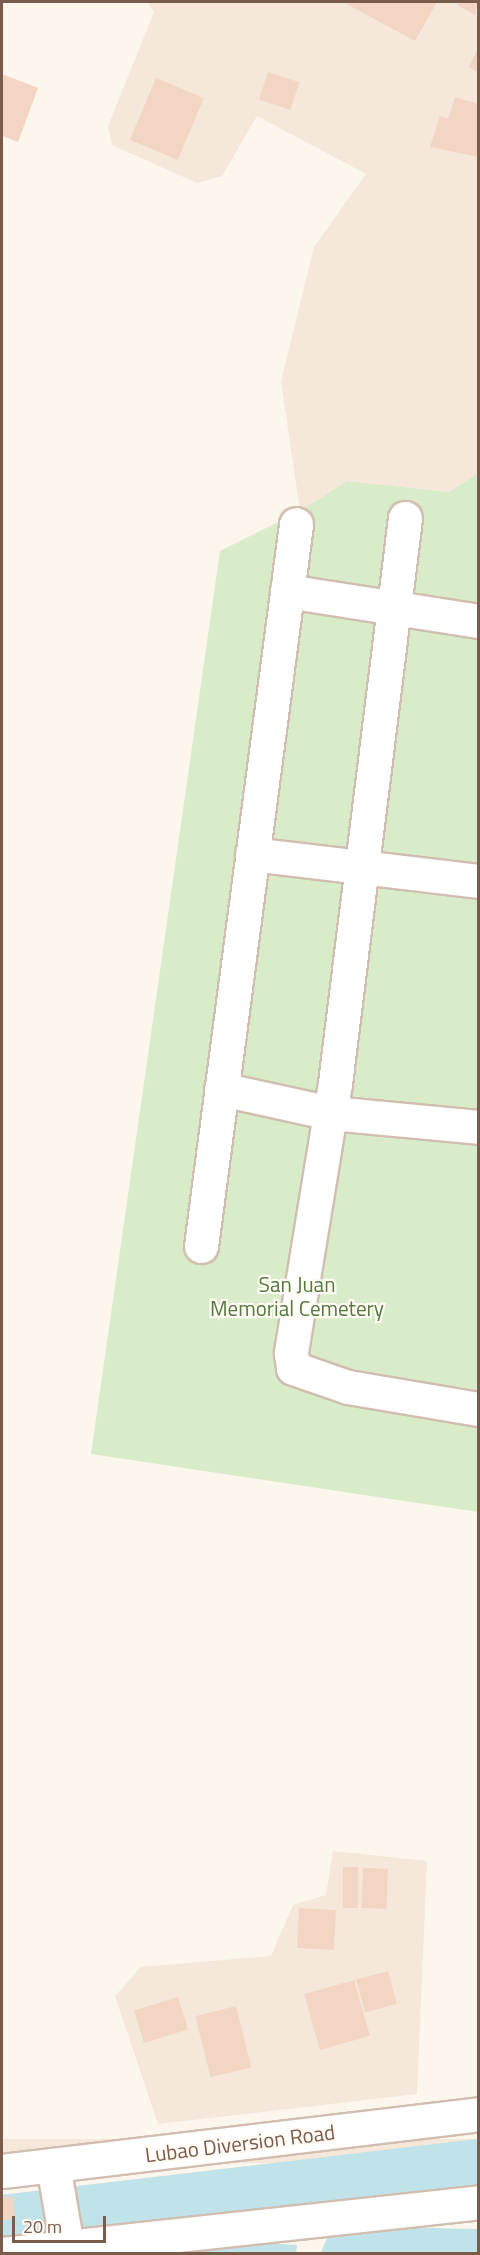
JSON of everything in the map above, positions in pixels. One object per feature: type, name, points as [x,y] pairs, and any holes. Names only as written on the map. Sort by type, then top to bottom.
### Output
[{"type":"street","points":[[405,518],[331,1113],[291,1353],[293,1368],[348,1387],[478,1409]]},
{"type":"street","points":[[201,1246],[296,524]]},
{"type":"street","points":[[287,591],[393,610],[478,621]]},
{"type":"street","points":[[252,854],[478,881]]},
{"type":"street","points":[[221,1089],[331,1113],[478,1127]]},
{"type":"street","name":"Lubao Diversion Road","points":[[2,2171],[55,2174],[478,2114]]},
{"type":"street","points":[[55,2174],[66,2241]]},
{"type":"street","points":[[3,2253],[66,2241],[478,2202]]},
{"type":"shaded area","points":[[148,2],[478,2],[478,473],[449,492],[347,481],[300,511],[281,381],[314,247],[366,174],[257,116],[222,176],[197,183],[112,145],[108,126],[154,12]]},
{"type":"shaded area","points":[[333,1851],[427,1861],[417,2094],[158,2124],[115,1996],[141,1967],[271,1956],[293,1905],[326,1895]]},
{"type":"shaded area","points":[[2,2139],[478,2139],[478,2163],[2,2163]]},
{"type":"green space","name":"San Juan Memorial Cemetery","points":[[478,473],[478,1512],[91,1454],[220,551],[300,511],[347,481],[449,492]]},
{"type":"water","points":[[341,2226],[478,2229],[478,2248],[476,2253],[320,2254],[328,2236]]},
{"type":"water","points":[[211,2240],[297,2245],[296,2253],[199,2254]]},
{"type":"building","points":[[343,2],[437,2],[415,41]]},
{"type":"building","points":[[458,2],[478,2],[475,15],[457,5]]},
{"type":"building","points":[[478,47],[478,72],[469,67]]},
{"type":"building","points":[[268,72],[299,82],[290,110],[259,100]]},
{"type":"building","points":[[2,74],[38,88],[18,142],[2,136]]},
{"type":"building","points":[[156,78],[204,98],[178,160],[130,140]]},
{"type":"building","points":[[455,97],[478,104],[478,157],[430,147],[440,116],[448,119]]},
{"type":"building","points":[[343,1867],[358,1867],[358,1908],[343,1908]]},
{"type":"building","points":[[363,1868],[388,1869],[387,1909],[362,1908]]},
{"type":"building","points":[[299,1908],[336,1910],[334,1950],[297,1948]]},
{"type":"building","points":[[388,1971],[397,2004],[365,2012],[356,1980]]},
{"type":"building","points":[[354,1980],[370,2036],[320,2050],[304,1994]]},
{"type":"building","points":[[178,1997],[188,2030],[144,2043],[134,2010]]},
{"type":"building","points":[[236,2006],[251,2067],[210,2077],[195,2016]]},
{"type":"building","points":[[2,2197],[13,2197],[15,2219],[2,2220]]},
{"type":"waterway","points":[[2,2223],[478,2167]]}]
